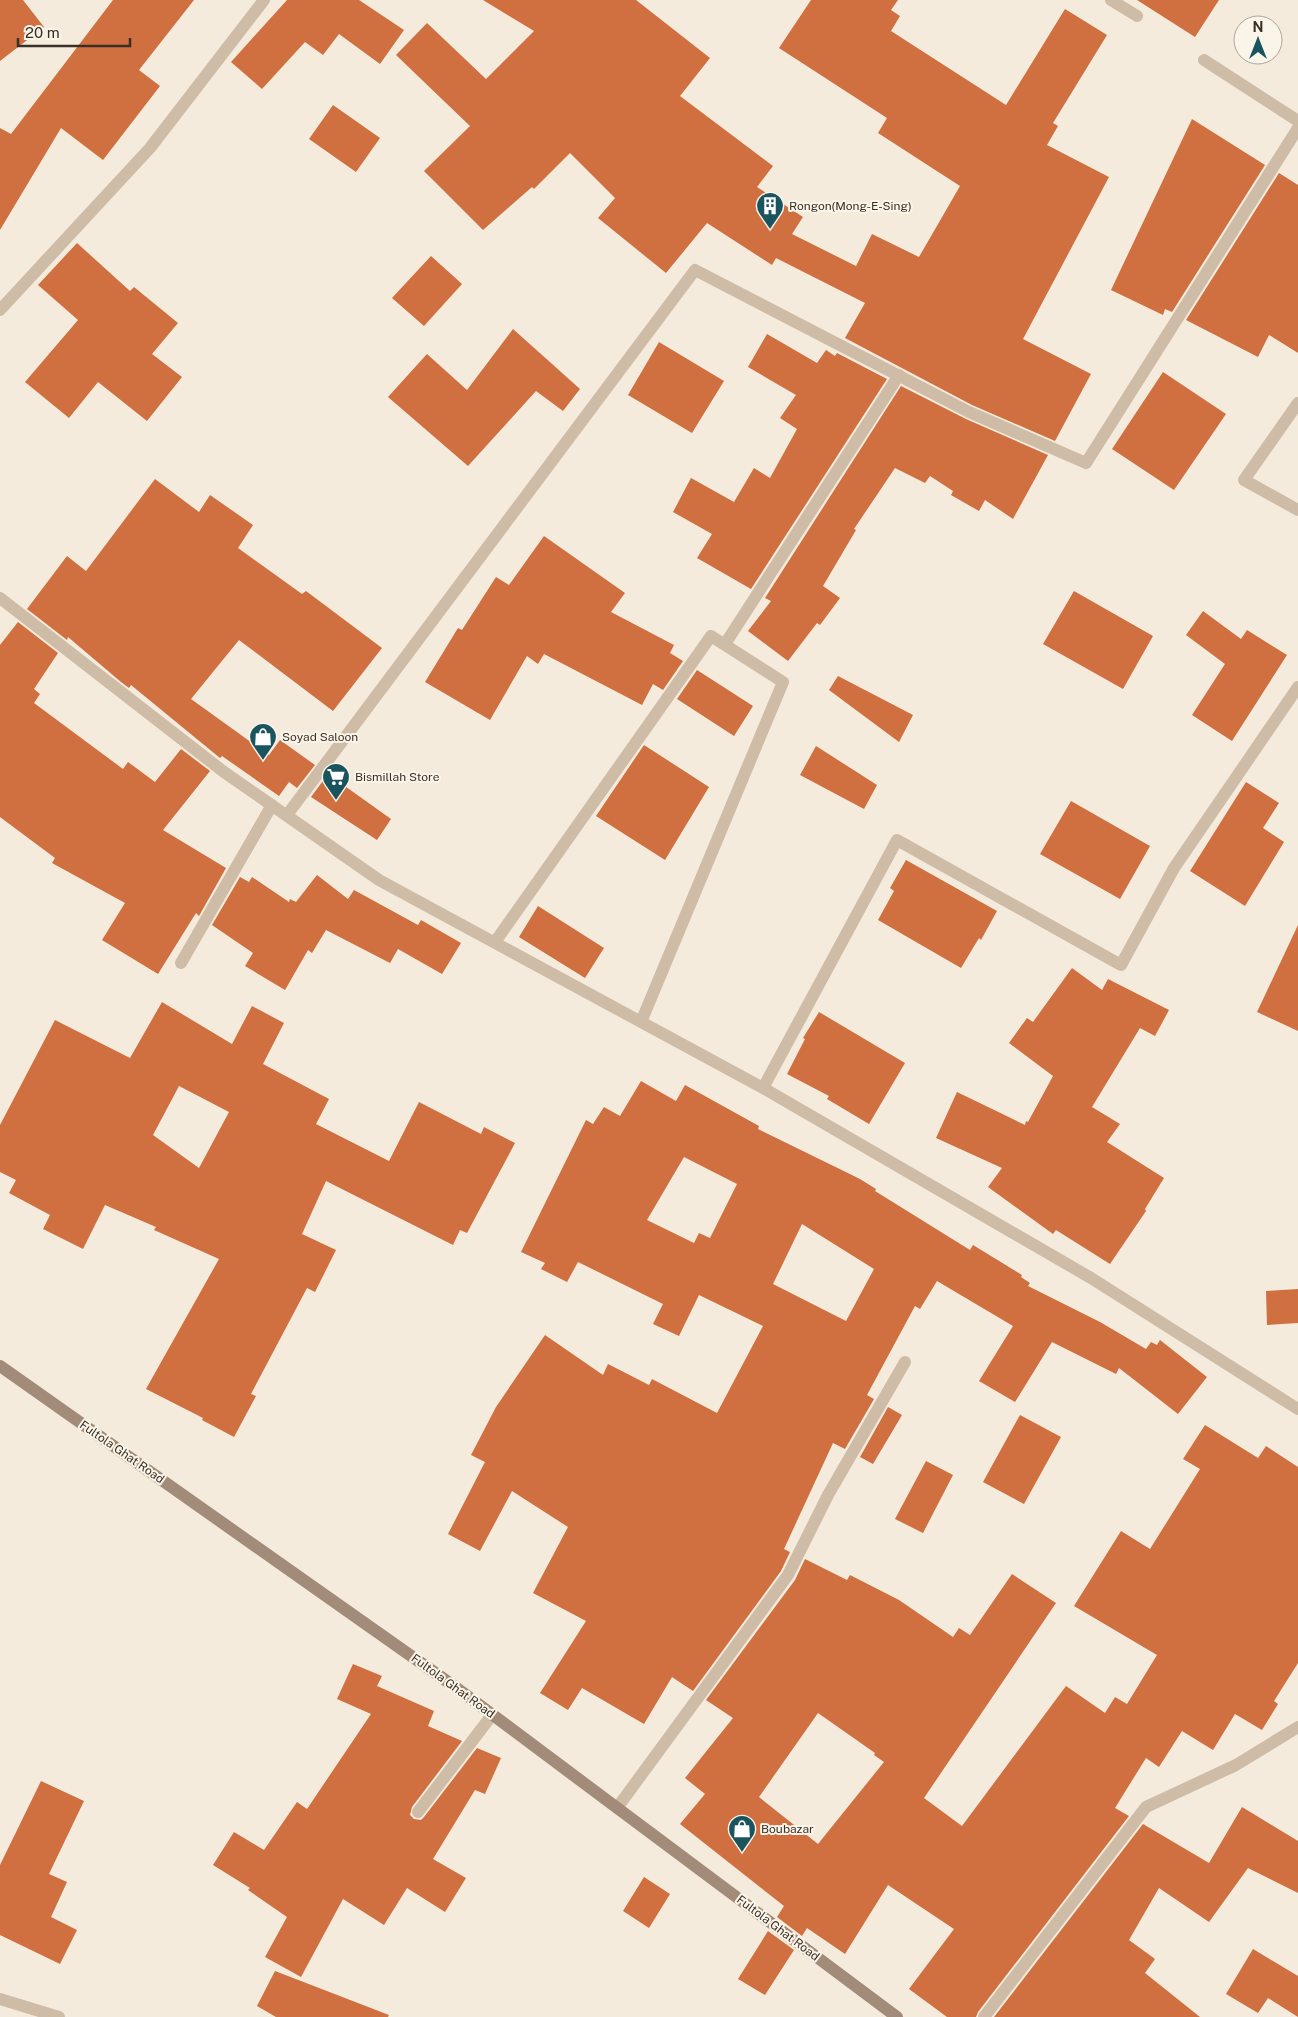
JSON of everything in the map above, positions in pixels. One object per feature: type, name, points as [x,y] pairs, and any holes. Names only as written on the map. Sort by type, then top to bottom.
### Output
[{"type":"street","points":[[0,310],[150,148],[264,0]]},
{"type":"street","points":[[1111,0],[1137,16]]},
{"type":"street","points":[[1204,60],[1298,121]]},
{"type":"street","points":[[287,815],[695,270],[969,412],[1086,463],[1298,128]]},
{"type":"street","points":[[725,644],[899,375]]},
{"type":"street","points":[[1298,403],[1244,480],[1298,510]]},
{"type":"street","points":[[0,598],[224,772],[379,880],[764,1088],[1091,1278],[1298,1409]]},
{"type":"street","points":[[495,942],[711,636],[783,682],[641,1022]]},
{"type":"street","points":[[764,1088],[897,840],[1121,964],[1174,868],[1298,687]]},
{"type":"street","points":[[181,963],[272,805]]},
{"type":"street","points":[[617,1808],[788,1575],[828,1495],[905,1362]]},
{"type":"street","name":"Fultola Ghat Road","points":[[0,1366],[492,1715],[897,2017]]},
{"type":"street","points":[[418,1812],[492,1715]]},
{"type":"street","points":[[984,2017],[1146,1807],[1236,1765],[1298,1727]]},
{"type":"street","points":[[0,1999],[59,2017]]},
{"type":"building","points":[[0,0],[23,0],[44,27],[0,61]]},
{"type":"building","points":[[113,0],[194,0],[139,70],[160,86],[103,160],[61,128],[0,230],[0,128],[11,134]]},
{"type":"building","points":[[287,0],[359,0],[404,30],[380,64],[339,34],[323,55],[305,42],[262,89],[231,62]]},
{"type":"building","points":[[483,0],[636,0],[710,58],[680,96],[773,166],[757,187],[803,217],[792,234],[856,266],[872,234],[919,257],[960,186],[878,133],[887,118],[779,48],[811,0],[898,0],[891,10],[900,16],[891,31],[1006,105],[1065,9],[1107,35],[1053,123],[1058,126],[1047,145],[1109,177],[1023,339],[1091,374],[1055,441],[972,405],[845,338],[865,303],[776,258],[772,265],[707,223],[666,273],[598,218],[615,198],[570,153],[534,189],[532,187],[483,230],[424,171],[470,126],[396,55],[427,23],[486,79],[534,31]]},
{"type":"building","points":[[1137,0],[1219,0],[1195,37]]},
{"type":"building","points":[[333,105],[380,138],[356,172],[309,139]]},
{"type":"building","points":[[1192,119],[1265,165],[1172,312],[1165,309],[1163,315],[1111,290]]},
{"type":"building","points":[[1279,173],[1298,185],[1298,353],[1269,335],[1258,357],[1186,320]]},
{"type":"building","points":[[77,243],[130,291],[134,287],[178,323],[152,354],[182,377],[147,421],[98,382],[69,418],[25,382],[78,320],[38,285]]},
{"type":"building","points":[[431,256],[462,284],[424,326],[392,298]]},
{"type":"building","points":[[513,329],[580,389],[563,411],[536,391],[468,466],[388,397],[427,354],[467,390]]},
{"type":"building","points":[[767,334],[817,363],[826,350],[835,356],[837,353],[887,379],[751,589],[697,558],[712,534],[673,512],[691,478],[734,502],[754,468],[770,478],[797,429],[780,418],[796,395],[748,367]]},
{"type":"building","points":[[659,342],[724,381],[692,433],[628,395]]},
{"type":"building","points":[[1163,372],[1226,414],[1174,490],[1112,449]]},
{"type":"building","points":[[901,386],[966,419],[1048,455],[1013,519],[985,500],[979,511],[951,495],[953,491],[930,476],[925,483],[895,468],[854,529],[856,530],[823,586],[840,598],[820,625],[817,623],[788,661],[748,631],[771,601],[765,598]]},
{"type":"building","points":[[155,479],[199,512],[210,495],[253,525],[238,548],[302,594],[306,591],[382,648],[333,711],[239,640],[191,699],[269,755],[280,740],[315,765],[297,788],[289,782],[279,796],[222,756],[220,758],[131,685],[129,688],[68,637],[67,640],[27,609],[67,556],[86,571]]},
{"type":"building","points":[[544,536],[625,593],[611,612],[674,645],[670,653],[683,661],[663,690],[653,684],[642,705],[544,654],[538,664],[527,656],[490,720],[425,682],[458,628],[462,630],[496,577],[509,585]]},
{"type":"building","points":[[1074,591],[1153,636],[1123,689],[1043,644]]},
{"type":"building","points":[[1203,611],[1241,639],[1247,630],[1287,655],[1232,741],[1192,715],[1225,664],[1186,635]]},
{"type":"building","points":[[18,622],[58,653],[34,689],[40,694],[34,703],[123,769],[128,762],[155,782],[181,749],[210,771],[163,830],[226,868],[199,916],[196,913],[158,974],[102,940],[125,903],[52,863],[55,858],[0,817],[0,645]]},
{"type":"building","points":[[697,670],[753,706],[734,736],[677,699]]},
{"type":"building","points":[[838,676],[913,715],[899,742],[829,690]]},
{"type":"building","points":[[644,745],[709,787],[665,860],[596,816]]},
{"type":"building","points":[[816,746],[877,785],[864,809],[800,775]]},
{"type":"building","points":[[328,774],[391,819],[377,840],[311,797]]},
{"type":"building","points":[[1246,782],[1279,803],[1263,828],[1284,842],[1245,906],[1190,871]]},
{"type":"building","points":[[1071,801],[1150,846],[1120,899],[1040,854]]},
{"type":"building","points":[[906,860],[997,911],[981,940],[979,938],[961,968],[878,920],[894,891],[890,888]]},
{"type":"building","points":[[317,875],[348,899],[354,890],[418,925],[421,920],[461,943],[442,974],[398,949],[390,963],[326,930],[312,953],[308,950],[285,990],[245,966],[253,953],[212,925],[240,877],[249,882],[252,877],[289,902],[290,899],[296,902]]},
{"type":"building","points":[[538,906],[604,948],[585,978],[519,937]]},
{"type":"building","points":[[1298,925],[1298,1031],[1257,1012]]},
{"type":"building","points":[[1072,968],[1102,990],[1108,979],[1169,1010],[1155,1036],[1140,1028],[1092,1107],[1120,1124],[1107,1142],[1164,1178],[1145,1209],[1146,1211],[1110,1264],[1056,1230],[1053,1234],[988,1187],[1002,1168],[936,1138],[957,1092],[1025,1125],[1026,1121],[1028,1122],[1053,1076],[1009,1043],[1027,1018],[1033,1022]]},
{"type":"building","points":[[162,1002],[232,1044],[252,1006],[284,1023],[263,1064],[329,1099],[316,1124],[389,1161],[419,1102],[481,1134],[484,1127],[515,1143],[467,1233],[460,1230],[453,1245],[326,1181],[302,1234],[336,1250],[315,1292],[307,1288],[251,1394],[256,1396],[234,1437],[202,1420],[203,1418],[146,1389],[219,1259],[154,1230],[156,1227],[105,1205],[83,1249],[43,1229],[50,1215],[9,1193],[16,1180],[0,1172],[0,1125],[55,1020],[130,1058]],"holes":[[[179,1086],[229,1112],[199,1168],[153,1135]]]},
{"type":"building","points":[[819,1012],[905,1063],[869,1124],[827,1099],[829,1096],[787,1074],[805,1039],[803,1038]]},
{"type":"building","points":[[641,1081],[676,1101],[685,1085],[759,1126],[758,1129],[860,1179],[876,1189],[875,1191],[970,1250],[973,1245],[1022,1275],[1021,1277],[1030,1283],[1028,1286],[1100,1322],[1146,1349],[1151,1342],[1157,1345],[1160,1340],[1207,1377],[1178,1414],[1119,1368],[1116,1374],[1052,1342],[1015,1402],[979,1381],[1013,1326],[937,1281],[920,1309],[915,1306],[867,1395],[874,1399],[845,1449],[833,1443],[784,1549],[790,1552],[781,1571],[693,1691],[672,1677],[644,1724],[582,1688],[568,1710],[540,1693],[586,1621],[533,1593],[568,1527],[512,1491],[480,1551],[448,1534],[485,1462],[471,1455],[496,1407],[545,1335],[603,1375],[608,1364],[649,1385],[652,1379],[717,1413],[763,1326],[699,1295],[679,1336],[653,1324],[663,1304],[578,1262],[567,1282],[541,1269],[545,1263],[521,1252],[586,1120],[593,1124],[604,1107],[620,1116]],"holes":[[[684,1157],[737,1184],[710,1238],[699,1233],[694,1243],[647,1220]],[[802,1224],[874,1269],[846,1321],[773,1284]]]},
{"type":"building","points":[[1298,1289],[1298,1323],[1267,1325],[1266,1291]]},
{"type":"building","points":[[888,1407],[902,1415],[873,1464],[860,1457]]},
{"type":"building","points":[[1020,1415],[1061,1437],[1024,1504],[983,1482]]},
{"type":"building","points":[[1205,1425],[1258,1458],[1266,1446],[1298,1467],[1298,1663],[1274,1701],[1278,1704],[1262,1730],[1235,1714],[1213,1750],[1182,1731],[1159,1767],[1146,1758],[1115,1808],[1129,1816],[976,2017],[947,2017],[909,1989],[954,1929],[888,1885],[845,1954],[807,1928],[802,1936],[777,1917],[784,1906],[680,1824],[705,1794],[685,1778],[733,1718],[706,1700],[795,1580],[805,1559],[847,1580],[850,1575],[899,1600],[953,1637],[959,1628],[970,1635],[1012,1574],[1056,1603],[924,1798],[962,1826],[1066,1686],[1105,1713],[1115,1697],[1127,1704],[1157,1655],[1074,1606],[1121,1531],[1150,1549],[1200,1469],[1183,1459]],"holes":[[[818,1713],[875,1753],[874,1755],[884,1762],[818,1844],[759,1797]]]},
{"type":"building","points":[[926,1461],[953,1475],[923,1533],[895,1519]]},
{"type":"building","points":[[353,1664],[382,1676],[377,1686],[434,1711],[428,1726],[462,1741],[412,1807],[410,1815],[414,1819],[421,1820],[424,1817],[477,1748],[501,1758],[485,1794],[475,1790],[433,1859],[466,1878],[445,1912],[407,1888],[384,1925],[343,1899],[301,1977],[265,1957],[287,1917],[248,1890],[250,1888],[213,1865],[234,1832],[264,1850],[297,1802],[307,1809],[371,1714],[337,1699]]},
{"type":"building","points":[[41,1781],[84,1801],[49,1874],[67,1882],[51,1917],[77,1930],[60,1964],[0,1935],[0,1865]]},
{"type":"building","points":[[1242,1807],[1298,1841],[1298,1893],[1248,1868],[1209,1922],[1159,1888],[1129,1940],[1155,1959],[1145,1973],[1200,2017],[994,2017],[1143,1824],[1209,1863]]},
{"type":"building","points":[[644,1877],[670,1894],[649,1928],[623,1911]]},
{"type":"building","points":[[768,1931],[794,1950],[765,1995],[738,1979]]},
{"type":"building","points":[[1253,1949],[1298,1976],[1298,2017],[1268,1998],[1258,2013],[1226,1994]]},
{"type":"building","points":[[275,1971],[389,2015],[388,2017],[276,2017],[257,2006]]},
{"type":"place","name":"Rongon(Mong-E-Sing)","points":[[770,230]]},
{"type":"place","name":"Soyad Saloon","points":[[263,761]]},
{"type":"place","name":"Bismillah Store","points":[[336,801]]},
{"type":"place","name":"Boubazar","points":[[742,1853]]}]
